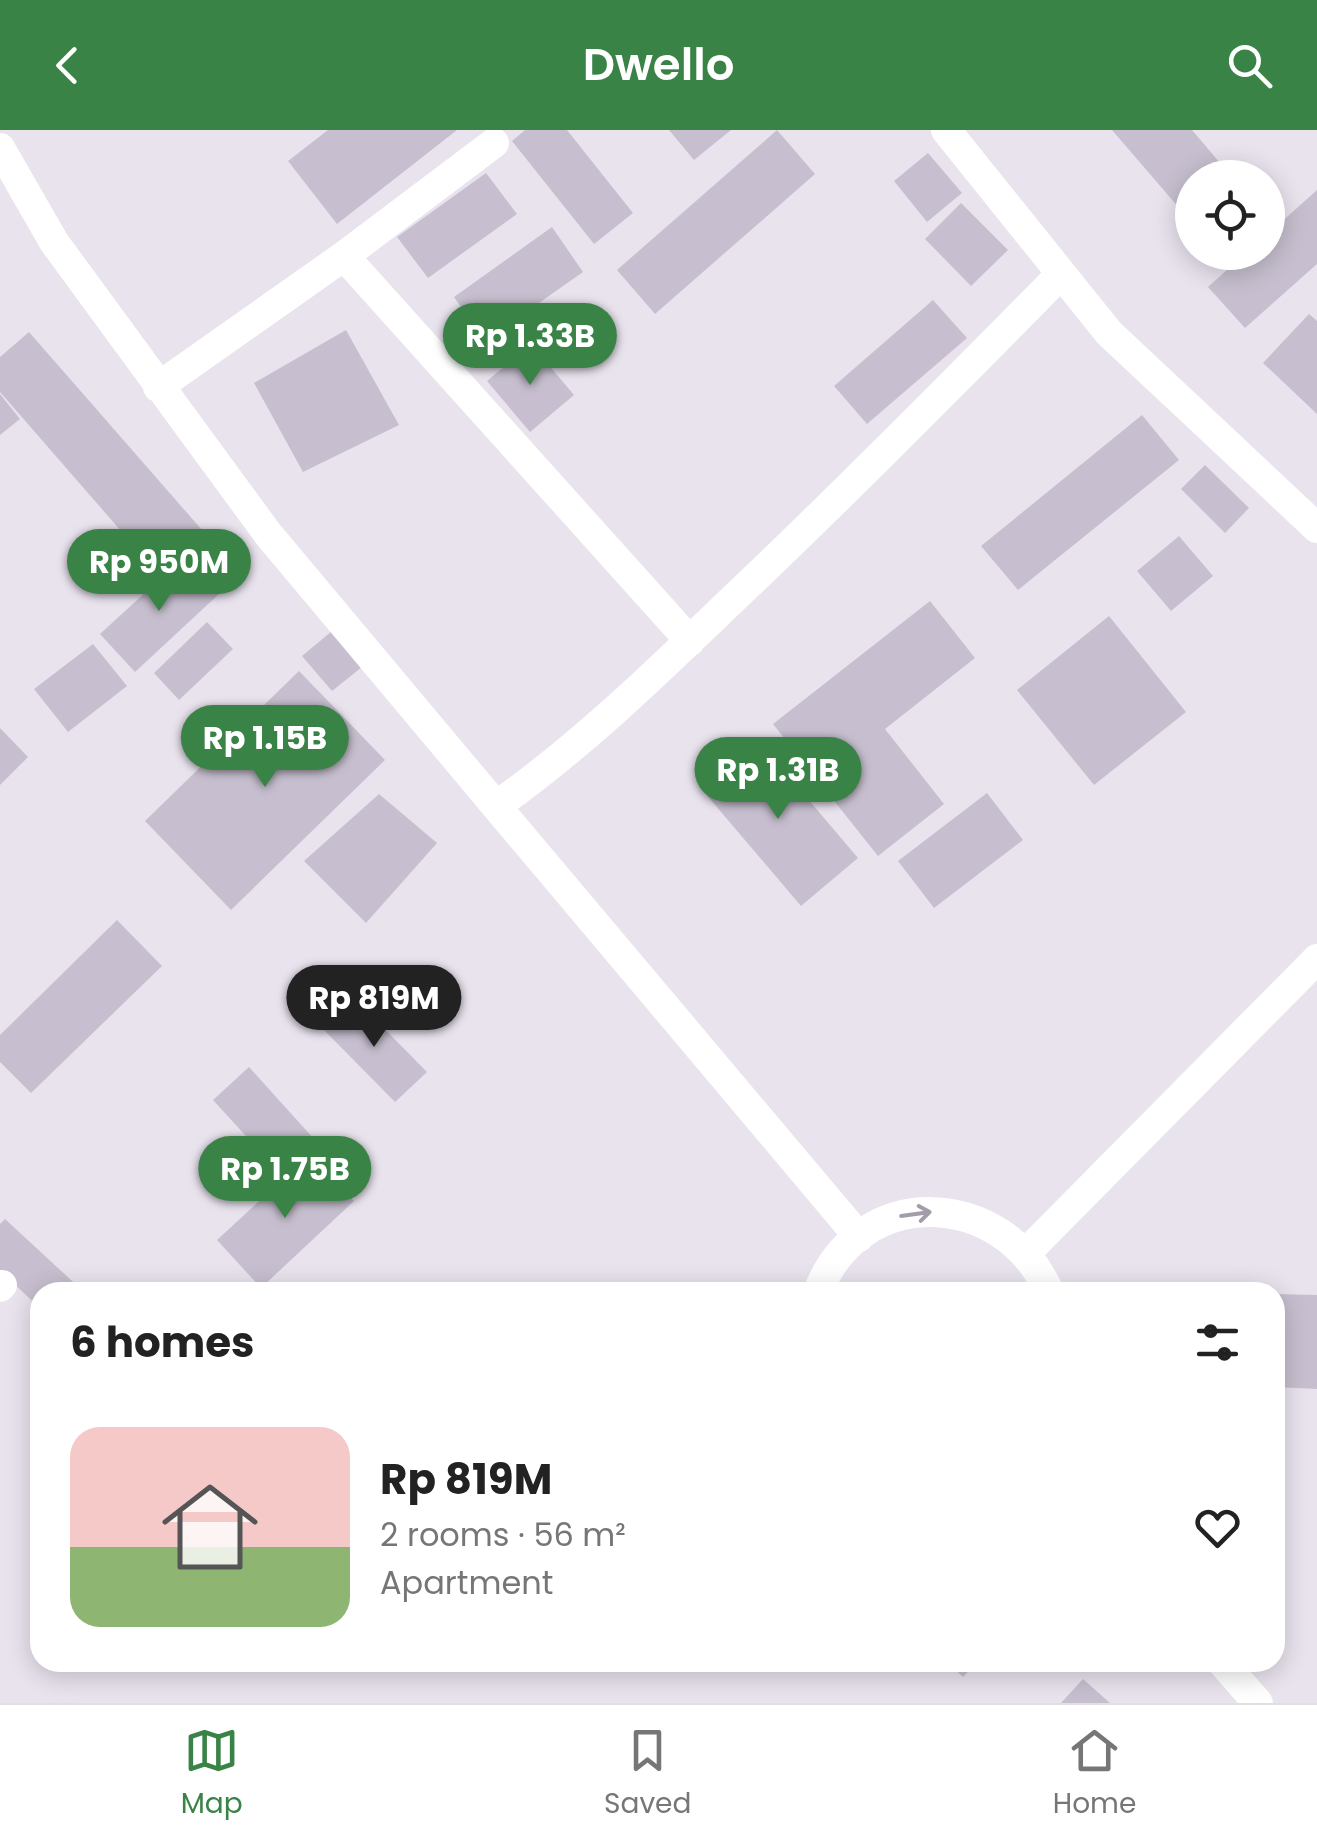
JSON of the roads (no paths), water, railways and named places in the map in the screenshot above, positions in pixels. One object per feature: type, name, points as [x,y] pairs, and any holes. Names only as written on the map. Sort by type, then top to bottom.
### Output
[{"type":"street","points":[[946,130],[1109,333],[1317,528]]},
{"type":"street","points":[[158,387],[344,256],[494,143]]},
{"type":"street","points":[[0,148],[54,242],[158,387],[318,597],[859,1237]]},
{"type":"street","points":[[344,256],[690,640]]},
{"type":"street","points":[[496,806],[555,761],[690,640],[860,478],[1060,275]]},
{"type":"street","points":[[1026,1254],[1317,959]]},
{"type":"street","points":[[823,1282],[836,1259],[859,1237],[894,1217],[942,1211],[988,1224],[1026,1254],[1045,1282]]},
{"type":"street","points":[[1231,1672],[1258,1703]]}]
